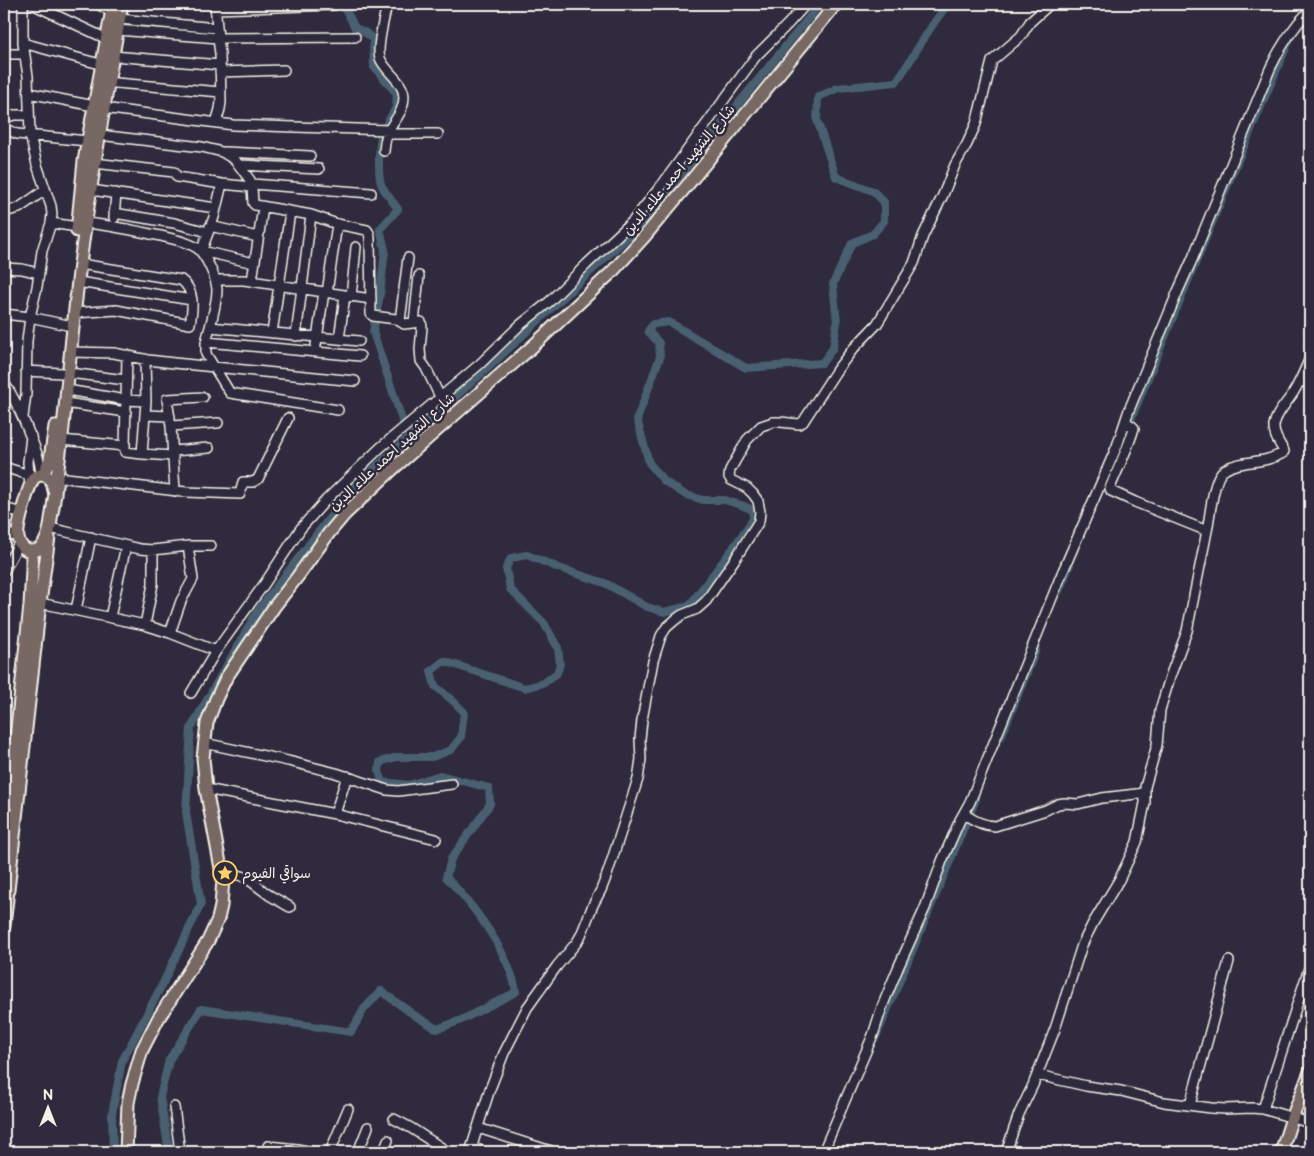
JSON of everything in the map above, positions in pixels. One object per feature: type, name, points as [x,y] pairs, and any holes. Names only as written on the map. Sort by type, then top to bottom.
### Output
[{"type":"main road","points":[[108,62],[106,39],[122,4]]},
{"type":"main road","name":"شارع الشهيد احمد علاء الدين","points":[[126,1152],[127,1116],[132,1084],[142,1050],[151,1032],[214,931],[221,906],[223,892],[222,871],[206,789],[203,758],[206,723],[226,678],[256,632],[345,514],[533,346],[612,272],[644,238],[836,4]]},
{"type":"main road","points":[[81,225],[91,190],[98,135],[99,107],[115,16]]},
{"type":"main road","points":[[42,475],[51,454],[65,373],[71,352],[78,282],[87,141],[99,107]]},
{"type":"main road","points":[[4,926],[40,603],[58,477],[67,390],[65,373],[67,325],[79,258]]},
{"type":"main road","points":[[50,529],[46,540],[36,550],[32,551],[24,548],[19,539],[22,514],[30,481],[35,477],[47,476],[51,480],[56,496]]},
{"type":"main road","points":[[4,856],[30,605],[32,551]]},
{"type":"main road","points":[[1281,1152],[1310,1072]]},
{"type":"street","points":[[23,4],[23,43],[28,76],[30,135],[37,165],[52,206],[51,223],[42,251],[30,317],[23,417]]},
{"type":"street","points":[[32,4],[106,39]]},
{"type":"street","points":[[98,4],[115,16],[218,38],[355,37]]},
{"type":"street","points":[[384,151],[388,132],[401,110],[404,96],[399,83],[382,64],[379,54],[387,4]]},
{"type":"street","points":[[191,693],[216,650],[265,584],[300,528],[381,447],[480,364],[519,326],[556,296],[632,222],[676,167],[751,62],[806,4]]},
{"type":"street","points":[[484,1152],[471,1150],[490,1088],[504,1053],[527,1008],[577,942],[608,872],[638,779],[641,759],[640,738],[642,720],[653,661],[661,636],[674,620],[697,609],[706,601],[759,521],[759,506],[754,494],[730,479],[730,470],[747,440],[761,426],[772,422],[799,424],[804,422],[836,371],[853,349],[877,324],[914,263],[923,236],[944,195],[955,165],[968,144],[976,124],[992,61],[1021,36],[1030,22],[1050,4]]},
{"type":"street","points":[[216,123],[220,109],[221,92],[215,6],[334,5]]},
{"type":"street","points":[[823,1152],[873,1035],[898,968],[925,908],[942,861],[960,820],[967,816],[970,802],[1060,578],[1128,424],[1178,291],[1270,69],[1292,30],[1310,10]]},
{"type":"street","points":[[115,16],[217,28]]},
{"type":"street","points":[[23,43],[108,62],[284,70]]},
{"type":"street","points":[[4,54],[24,54]]},
{"type":"street","points":[[103,82],[221,92]]},
{"type":"street","points":[[29,93],[99,107],[233,125],[438,134]]},
{"type":"street","points":[[4,118],[14,115],[29,115]]},
{"type":"street","points":[[4,128],[17,134],[87,141]]},
{"type":"street","points":[[98,135],[202,147],[222,152],[310,156]]},
{"type":"street","points":[[222,152],[240,165],[252,185],[253,203],[255,205],[311,215],[337,224],[367,230],[369,233],[371,313],[375,316],[396,318],[404,324],[421,322],[420,349],[422,361],[440,397]]},
{"type":"street","points":[[94,163],[174,172],[177,177],[222,184],[371,193]]},
{"type":"street","points":[[240,165],[319,169]]},
{"type":"street","points":[[201,252],[222,184]]},
{"type":"street","points":[[4,212],[19,208],[45,190]]},
{"type":"street","points":[[91,190],[216,208]]},
{"type":"street","points":[[113,226],[116,194]]},
{"type":"street","points":[[252,281],[263,207]]},
{"type":"street","points":[[272,333],[290,212]]},
{"type":"street","points":[[114,213],[258,237]]},
{"type":"street","points":[[296,336],[311,215]]},
{"type":"street","points":[[51,223],[113,226],[190,244],[201,252],[215,280],[216,294],[206,342],[206,354],[230,392],[338,410]]},
{"type":"street","points":[[315,352],[337,224]]},
{"type":"street","points":[[339,340],[356,247]]},
{"type":"street","points":[[201,252],[254,264]]},
{"type":"street","points":[[75,313],[116,310],[190,324],[193,308],[190,290],[181,280],[79,258]]},
{"type":"street","points":[[400,321],[408,258]]},
{"type":"street","points":[[4,268],[22,269],[38,273]]},
{"type":"street","points":[[414,323],[419,276]]},
{"type":"street","points":[[215,280],[252,281],[371,299]]},
{"type":"street","points":[[78,282],[192,300]]},
{"type":"street","points":[[4,314],[30,317],[67,325]]},
{"type":"street","points":[[210,327],[359,341]]},
{"type":"street","points":[[206,342],[360,356]]},
{"type":"street","points":[[71,352],[104,352],[174,363],[355,381]]},
{"type":"street","points":[[127,355],[125,452],[142,454],[173,453],[209,448]]},
{"type":"street","points":[[1006,1152],[1019,1114],[1038,1075],[1066,998],[1082,944],[1119,880],[1137,842],[1144,808],[1145,787],[1157,745],[1160,710],[1187,631],[1219,476],[1224,470],[1243,463],[1269,460],[1283,454],[1284,451],[1275,435],[1275,422],[1300,381],[1310,358]]},
{"type":"street","points":[[142,454],[146,401],[145,359]]},
{"type":"street","points":[[26,371],[65,373],[126,380]]},
{"type":"street","points":[[1300,381],[1310,383]]},
{"type":"street","points":[[4,383],[12,395],[31,436],[38,455],[42,475]]},
{"type":"street","points":[[67,390],[126,400],[146,401]]},
{"type":"street","points":[[175,491],[167,399],[203,397]]},
{"type":"street","points":[[65,403],[126,412]]},
{"type":"street","points":[[145,415],[170,421],[218,422]]},
{"type":"street","points":[[58,477],[175,491],[241,494],[243,482],[253,482],[258,479],[288,418]]},
{"type":"street","points":[[1128,424],[1134,428],[1129,445],[1110,488],[1111,491],[1207,530]]},
{"type":"street","points":[[30,481],[29,456],[31,436]]},
{"type":"street","points":[[61,440],[125,446]]},
{"type":"street","points":[[4,467],[30,481]]},
{"type":"street","points":[[4,508],[22,514]]},
{"type":"street","points":[[50,529],[140,549],[153,550],[188,546],[211,546]]},
{"type":"street","points":[[4,533],[19,539],[4,568]]},
{"type":"street","points":[[76,610],[91,537]]},
{"type":"street","points":[[110,617],[126,546]]},
{"type":"street","points":[[170,633],[181,601],[193,579],[188,546]]},
{"type":"street","points":[[145,625],[153,584],[153,550]]},
{"type":"street","points":[[40,603],[145,625],[216,650]]},
{"type":"street","points":[[204,743],[347,776],[387,790],[398,791],[452,784]]},
{"type":"street","points":[[335,814],[347,776]]},
{"type":"street","points":[[206,789],[335,814],[436,839]]},
{"type":"street","points":[[967,816],[988,826],[995,826],[1046,810],[1058,804],[1078,804],[1102,798],[1145,793]]},
{"type":"street","points":[[222,871],[242,876],[268,895],[290,907]]},
{"type":"street","points":[[1190,1105],[1229,961]]},
{"type":"street","points":[[1263,1109],[1310,965]]},
{"type":"street","points":[[1038,1075],[1086,1086],[1121,1091],[1164,1102],[1225,1109],[1263,1109],[1310,1123]]},
{"type":"street","points":[[174,1107],[180,1152]]},
{"type":"street","points":[[330,1152],[348,1109]]},
{"type":"street","points":[[394,1120],[411,1128],[448,1152]]},
{"type":"street","points":[[358,1152],[368,1127]]},
{"type":"street","points":[[478,1128],[551,1151]]},
{"type":"street","points":[[384,1152],[388,1140]]},
{"type":"street","points":[[268,1146],[307,1152]]},
{"type":"waterway","points":[[339,4],[347,12],[355,28],[373,39],[374,67],[397,94],[396,107],[385,127]]},
{"type":"waterway","points":[[113,1152],[112,1114],[122,1061],[163,983],[201,904],[186,812],[191,728],[257,612],[353,487],[490,366],[636,229],[820,4]]},
{"type":"waterway","points":[[169,1152],[160,1097],[169,1060],[201,1009],[351,1032],[364,1009],[381,991],[437,1029],[459,1021],[516,992],[510,970],[495,939],[472,907],[446,877],[451,859],[490,804],[489,788],[440,775],[409,785],[383,782],[379,772],[380,762],[397,757],[432,757],[451,750],[461,737],[464,712],[435,686],[431,671],[444,661],[525,688],[544,683],[557,673],[560,664],[558,648],[544,623],[510,589],[506,568],[511,558],[527,555],[605,583],[647,607],[664,612],[689,606],[731,551],[753,519],[753,510],[725,500],[703,500],[684,494],[664,481],[649,463],[637,419],[660,357],[659,343],[648,331],[653,324],[669,322],[746,368],[822,363],[833,348],[837,322],[833,284],[852,243],[873,234],[884,221],[884,202],[873,191],[836,177],[817,120],[818,97],[838,88],[896,82],[948,4]]},
{"type":"waterway","points":[[1122,441],[1289,41]]},
{"type":"waterway","points":[[382,132],[379,159],[380,182],[398,209],[380,229],[385,250],[373,332],[403,423]]},
{"type":"waterway","points":[[1059,591],[1070,565]]},
{"type":"waterway","points":[[1001,737],[1036,650]]},
{"type":"waterway","points":[[876,1037],[976,799]]},
{"type":"place","name":"سواقي الفيوم","points":[[225,873]]}]
